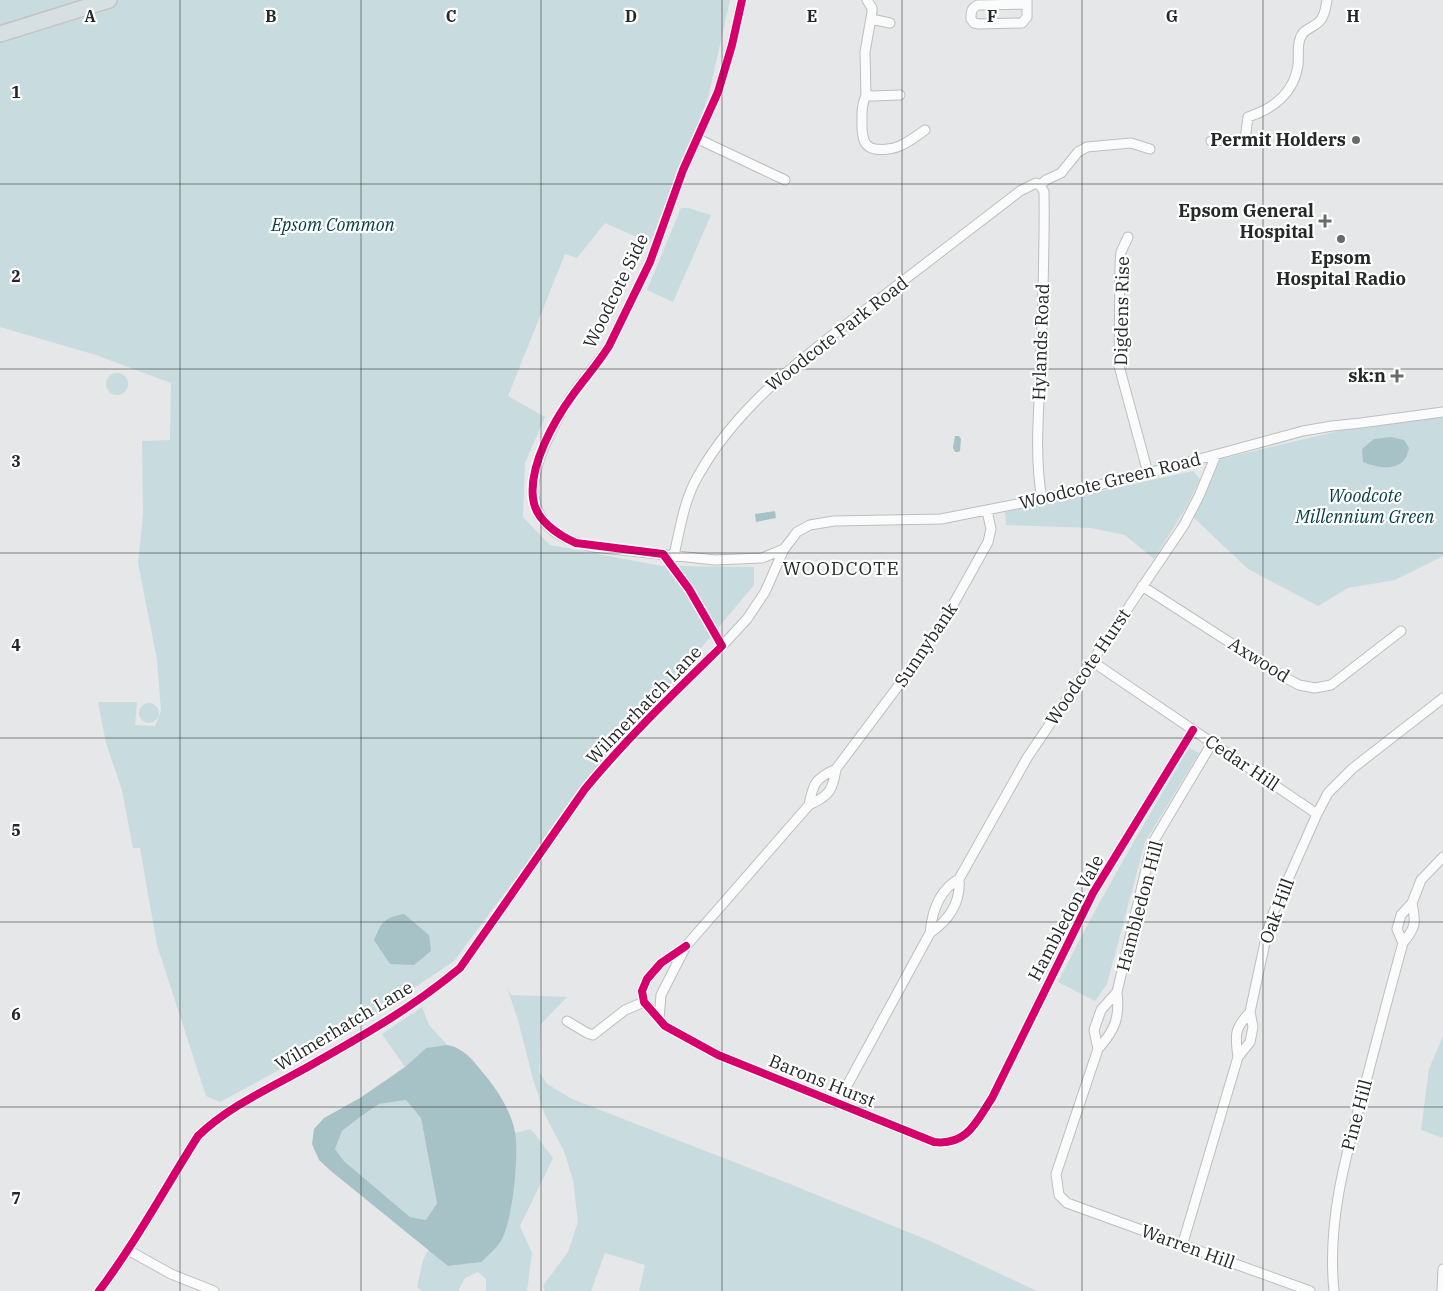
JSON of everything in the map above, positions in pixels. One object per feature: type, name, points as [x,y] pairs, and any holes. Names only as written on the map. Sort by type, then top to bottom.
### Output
[{"type":"highway","points":[[0,34],[109,0]]},
{"type":"street","name":"Woodcote Side","points":[[742,0],[732,45],[718,92],[683,170],[654,251],[601,359],[571,398],[549,434],[538,462],[533,499],[539,514],[548,526],[564,538],[576,543],[715,560],[762,558],[784,549]]},
{"type":"street","points":[[866,0],[872,8],[865,52],[866,94],[862,104],[863,138],[865,144],[869,148],[888,150],[925,130]]},
{"type":"street","points":[[1211,140],[1245,139],[1248,117],[1268,110],[1287,92],[1294,82],[1298,67],[1300,38],[1303,32],[1321,20],[1327,0]]},
{"type":"street","points":[[1027,2],[1027,18],[1022,23],[979,24],[974,23],[971,19],[971,11],[974,6],[1027,2]]},
{"type":"street","points":[[871,19],[890,23]]},
{"type":"street","points":[[866,94],[873,96],[900,95]]},
{"type":"street","points":[[698,138],[785,180]]},
{"type":"street","name":"Woodcote Park Road","points":[[674,555],[689,498],[697,476],[729,431],[767,388],[815,348],[1020,191],[1030,184],[1036,183],[1040,185],[1061,173],[1078,152],[1087,147],[1130,143],[1150,150]]},
{"type":"street","name":"Hylands Road","points":[[1040,185],[1044,192],[1039,400],[1039,482],[1042,499]]},
{"type":"street","name":"Digdens Rise","points":[[1128,237],[1121,252],[1120,263],[1119,366],[1148,473]]},
{"type":"street","name":"Woodcote Green Road","points":[[784,549],[797,532],[810,525],[824,522],[941,519],[1042,499],[1303,432],[1332,426],[1443,412]]},
{"type":"street","name":"Woodcote Hurst","points":[[930,933],[944,923],[959,898],[960,879],[1027,758],[1184,525],[1199,496],[1216,455]]},
{"type":"street","name":"Sunnybank","points":[[810,805],[812,788],[821,776],[836,769],[918,660],[949,612],[988,542],[991,529],[987,510]]},
{"type":"street","name":"Wilmerhatch Lane","points":[[98,1291],[128,1250],[198,1136],[208,1127],[234,1109],[377,1028],[438,986],[460,968],[585,789],[606,763],[747,619],[765,592],[784,549]]},
{"type":"street","points":[[663,554],[689,589],[722,646]]},
{"type":"street","name":"Axwood","points":[[1142,586],[1282,676],[1299,685],[1315,688],[1332,685],[1401,631]]},
{"type":"street","name":"Cedar Hill","points":[[1092,662],[1316,814]]},
{"type":"street","name":"Oak Hill","points":[[1182,1246],[1238,1057],[1250,1042],[1253,1027],[1250,1012],[1267,933],[1274,911],[1316,814],[1328,792],[1347,773],[1443,698]]},
{"type":"street","name":"Hambledon Vale","points":[[975,1124],[1004,1076],[1093,893],[1193,730]]},
{"type":"street","name":"Hambledon Hill","points":[[1067,1204],[1059,1195],[1056,1174],[1098,1049],[1110,1036],[1119,1010],[1117,992],[1152,844],[1212,743]]},
{"type":"street","name":"Sunnybank","points":[[659,1019],[660,995],[686,946],[810,805],[823,798],[834,786],[836,769]]},
{"type":"street","name":"Pine Hill","points":[[1402,942],[1397,928],[1401,915],[1412,903],[1421,880],[1443,857]]},
{"type":"street","name":"Woodcote Hurst","points":[[837,1104],[930,933],[931,916],[944,891],[950,884],[960,879]]},
{"type":"street","name":"Pine Hill","points":[[1334,1291],[1332,1267],[1334,1213],[1347,1153],[1402,942],[1412,932],[1416,920],[1412,903]]},
{"type":"street","name":"Sunnybank","points":[[644,1002],[642,991],[647,979],[661,963],[686,946]]},
{"type":"street","name":"Hambledon Hill","points":[[1098,1049],[1094,1030],[1096,1024],[1101,1010],[1117,992]]},
{"type":"street","points":[[567,1022],[594,1035],[625,1010],[644,1002],[659,1019]]},
{"type":"street","name":"Oak Hill","points":[[1238,1057],[1235,1038],[1239,1024],[1250,1012]]},
{"type":"street","name":"Barons Hurst","points":[[659,1019],[666,1026],[718,1055],[934,1142],[946,1144],[957,1140],[975,1124]]},
{"type":"street","name":"Warren Hill","points":[[1067,1204],[1310,1291]]},
{"type":"street","points":[[128,1250],[171,1274],[214,1291]]},
{"type":"street","points":[[1442,1291],[1443,1269]]},
{"type":"green space","name":"Epsom Common","points":[[0,0],[730,0],[708,98],[650,243],[605,223],[577,258],[565,254],[508,396],[545,417],[525,463],[523,517],[550,545],[661,566],[754,567],[754,585],[577,796],[454,961],[349,1032],[220,1102],[206,1096],[157,945],[140,848],[133,848],[122,790],[106,743],[98,702],[137,702],[135,725],[155,726],[161,711],[157,659],[138,563],[143,515],[142,441],[170,440],[171,383],[96,355],[0,327]]},
{"type":"green space","points":[[681,208],[688,208],[711,215],[673,302],[647,290]]},
{"type":"green space","points":[[117,373],[127,380],[128,384],[121,394],[117,395],[107,388],[106,384],[113,374]]},
{"type":"green space","name":"Woodcote Millennium Green","points":[[1443,415],[1443,556],[1395,580],[1348,588],[1318,606],[1248,569],[1189,513],[1220,459],[1347,429]]},
{"type":"green space","points":[[1193,471],[1200,479],[1187,506],[1154,559],[1125,535],[1091,528],[1006,525],[1005,512]]},
{"type":"green space","points":[[149,703],[156,706],[159,713],[156,720],[149,723],[142,720],[139,713],[142,706]]},
{"type":"green space","points":[[1189,748],[1199,753],[1145,842],[1107,984],[1095,1001],[1058,982],[1121,864]]},
{"type":"green space","points":[[507,987],[511,995],[567,997],[541,1024],[539,1072],[547,1084],[572,1099],[930,1241],[1037,1291],[639,1291],[645,1265],[605,1253],[591,1291],[545,1291],[543,1286],[568,1252],[578,1222],[573,1180],[564,1151],[545,1115]]},
{"type":"green space","points":[[422,1007],[429,1025],[447,1045],[426,1048],[405,1067],[382,1034]]},
{"type":"green space","points":[[1443,1036],[1443,1138],[1421,1130],[1429,1069]]},
{"type":"green space","points":[[406,1100],[421,1118],[437,1203],[426,1220],[410,1217],[344,1161],[335,1149],[342,1131],[360,1117],[379,1104]]},
{"type":"green space","points":[[531,1129],[553,1158],[520,1226],[532,1253],[527,1291],[486,1291],[486,1279],[478,1272],[465,1278],[458,1291],[422,1291],[417,1287],[423,1260],[429,1249],[448,1266],[482,1262],[502,1239],[515,1162],[515,1133]]},
{"type":"water","points":[[955,436],[959,436],[961,439],[960,451],[958,452],[955,452],[953,448]]},
{"type":"water","points":[[1391,437],[1404,440],[1409,448],[1406,458],[1401,463],[1396,466],[1385,467],[1363,462],[1362,449],[1374,439]]},
{"type":"water","points":[[775,511],[776,518],[756,522],[755,514]]},
{"type":"water","points":[[404,914],[429,935],[431,951],[414,965],[390,964],[374,940],[379,929],[387,919]]},
{"type":"water","points":[[447,1045],[459,1049],[469,1056],[499,1095],[513,1124],[516,1155],[509,1217],[502,1239],[482,1262],[448,1266],[331,1171],[319,1160],[312,1144],[314,1129],[324,1118],[360,1098],[405,1067],[426,1048]],"holes":[[[406,1100],[421,1118],[437,1203],[426,1220],[410,1217],[344,1161],[335,1149],[342,1131],[379,1104]]]},
{"type":"cycle path","points":[[99,1291],[138,1234],[198,1136],[235,1107],[384,1022],[423,997],[460,968],[585,789],[634,733],[722,646],[689,589],[663,554],[576,543],[569,540],[548,526],[538,513],[533,498],[533,485],[544,444],[572,396],[609,346],[650,262],[683,170],[718,92],[732,45],[742,0]]},
{"type":"cycle path","points":[[686,946],[661,963],[647,979],[642,991],[644,1002],[665,1026],[718,1055],[934,1142],[955,1140],[963,1136],[975,1124],[992,1098],[1093,893],[1193,730]]},
{"type":"place","name":"Permit Holders","points":[[1356,140]]},
{"type":"place","name":"Epsom General Hospital","points":[[1325,221]]},
{"type":"place","name":"Epsom Hospital Radio","points":[[1341,239]]},
{"type":"place","name":"sk:n","points":[[1397,376]]},
{"type":"district","name":"WOODCOTE","points":[[841,568]]}]
